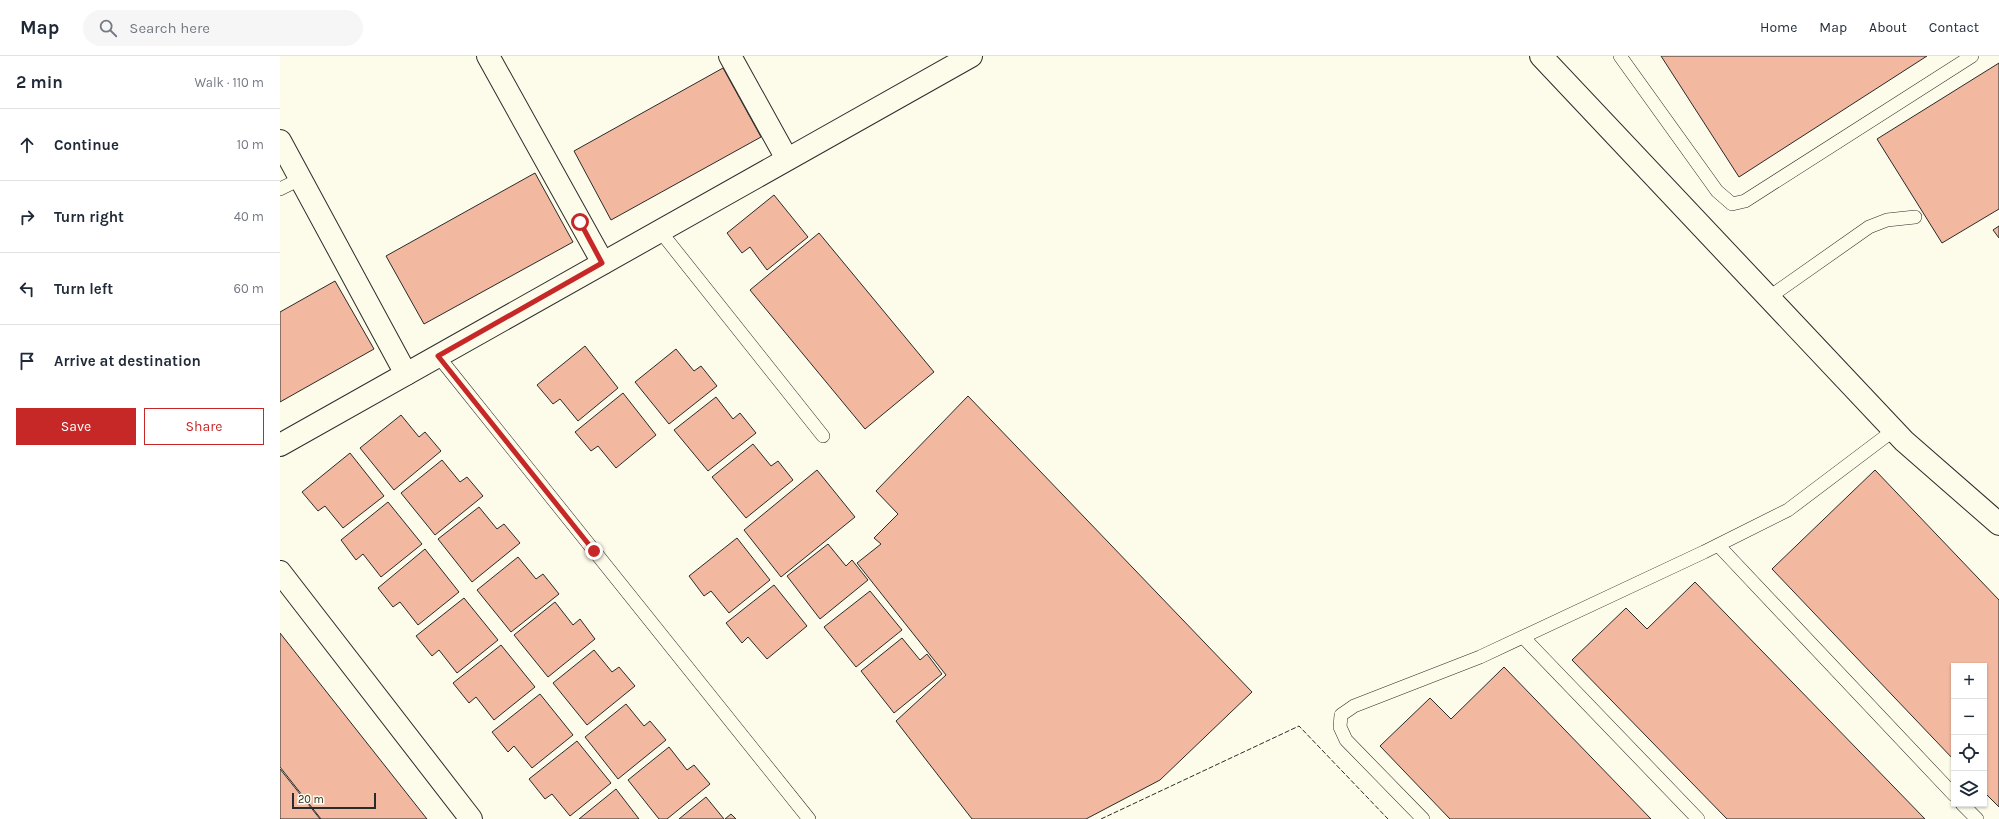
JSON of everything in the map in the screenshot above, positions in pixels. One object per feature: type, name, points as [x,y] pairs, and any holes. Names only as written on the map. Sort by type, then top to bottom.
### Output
[{"type":"street","points":[[488,56],[602,263]]},
{"type":"street","points":[[730,56],[787,160]]},
{"type":"street","points":[[280,445],[971,56]]},
{"type":"street","points":[[1541,56],[1894,430],[1999,524]]},
{"type":"street","points":[[280,141],[406,374]]},
{"type":"street","points":[[280,572],[471,819]]},
{"type":"lane","points":[[1620,56],[1717,191],[1732,204],[1745,201],[1972,56]]},
{"type":"lane","points":[[280,189],[300,178]]},
{"type":"lane","points":[[1768,298],[1869,227],[1887,220],[1915,217]]},
{"type":"lane","points":[[660,231],[823,436]]},
{"type":"lane","points":[[438,356],[809,819]]},
{"type":"lane","points":[[1423,819],[1346,740],[1340,727],[1341,715],[1354,706],[1480,657],[1524,637],[1788,510],[1894,430]]},
{"type":"lane","points":[[1718,545],[1951,792]]},
{"type":"lane","points":[[1524,637],[1698,819]]},
{"type":"lane","points":[[1965,807],[1977,819]]},
{"type":"building","points":[[1661,56],[1927,56],[1739,177]]},
{"type":"building","points":[[1999,63],[1999,209],[1942,243],[1877,139]]},
{"type":"building","points":[[723,68],[761,137],[611,220],[574,151]]},
{"type":"building","points":[[535,173],[573,242],[424,324],[386,256]]},
{"type":"building","points":[[774,195],[808,237],[767,270],[750,247],[742,253],[727,233]]},
{"type":"building","points":[[1999,226],[1999,238],[1993,230]]},
{"type":"building","points":[[819,233],[934,372],[865,429],[750,290]]},
{"type":"building","points":[[335,281],[374,349],[280,402],[280,312]]},
{"type":"building","points":[[585,346],[618,388],[578,421],[560,399],[553,404],[537,385]]},
{"type":"building","points":[[676,349],[694,371],[701,366],[717,386],[669,424],[635,382]]},
{"type":"building","points":[[623,393],[656,435],[616,468],[598,446],[591,451],[575,432]]},
{"type":"building","points":[[968,396],[1252,692],[1160,780],[1086,819],[972,819],[896,721],[946,675],[857,563],[881,544],[874,538],[898,514],[876,491]]},
{"type":"building","points":[[716,397],[733,419],[740,413],[756,433],[708,471],[674,430]]},
{"type":"building","points":[[401,415],[419,437],[425,432],[441,451],[394,490],[360,448]]},
{"type":"building","points":[[753,444],[771,466],[778,461],[793,480],[746,518],[712,477]]},
{"type":"building","points":[[350,453],[384,496],[343,528],[325,506],[318,511],[302,492]]},
{"type":"building","points":[[442,460],[460,482],[467,477],[483,496],[435,535],[401,493]]},
{"type":"building","points":[[817,470],[855,517],[781,577],[744,530]]},
{"type":"building","points":[[1875,470],[1999,600],[1999,807],[1987,795],[1987,663],[1951,663],[1951,757],[1772,569]]},
{"type":"building","points":[[388,502],[422,544],[381,577],[363,554],[356,560],[341,540]]},
{"type":"building","points":[[479,507],[497,529],[504,524],[520,543],[472,582],[438,539]]},
{"type":"building","points":[[737,538],[770,580],[729,613],[711,591],[704,596],[689,576]]},
{"type":"building","points":[[828,544],[846,566],[852,560],[868,580],[820,619],[787,576]]},
{"type":"building","points":[[425,549],[459,592],[418,625],[400,602],[393,607],[378,588]]},
{"type":"building","points":[[518,557],[536,579],[543,574],[559,594],[511,632],[477,590]]},
{"type":"building","points":[[1695,582],[1925,819],[1727,819],[1572,660],[1626,608],[1647,629]]},
{"type":"building","points":[[774,585],[807,626],[767,659],[748,637],[742,643],[726,623]]},
{"type":"building","points":[[870,591],[902,630],[856,667],[824,627]]},
{"type":"building","points":[[464,598],[498,640],[457,673],[439,650],[432,656],[416,636]]},
{"type":"building","points":[[555,602],[573,625],[580,619],[595,639],[548,677],[514,635]]},
{"type":"building","points":[[280,633],[427,819],[321,819],[280,767]]},
{"type":"building","points":[[902,638],[920,660],[927,654],[942,674],[894,713],[861,671]]},
{"type":"building","points":[[501,645],[535,687],[494,720],[476,697],[469,703],[453,683]]},
{"type":"building","points":[[594,650],[612,672],[619,667],[635,686],[587,725],[553,683]]},
{"type":"building","points":[[1504,667],[1651,819],[1450,819],[1380,746],[1430,698],[1451,719]]},
{"type":"building","points":[[540,694],[573,735],[532,768],[514,746],[508,752],[492,732]]},
{"type":"building","points":[[626,704],[644,726],[650,721],[666,740],[618,779],[585,737]]},
{"type":"building","points":[[577,741],[611,783],[570,816],[552,794],[545,799],[529,779]]},
{"type":"building","points":[[669,747],[687,770],[694,765],[710,784],[667,819],[659,819],[628,780]]},
{"type":"building","points":[[280,769],[320,819],[280,819]]},
{"type":"building","points":[[616,789],[639,819],[579,819]]},
{"type":"building","points":[[706,797],[724,819],[679,819]]},
{"type":"building","points":[[731,814],[736,819],[725,819]]},
{"type":"fence","points":[[1101,819],[1299,726],[1388,819]]},
{"type":"route","points":[[580,222],[602,263],[438,356],[594,551]]}]
